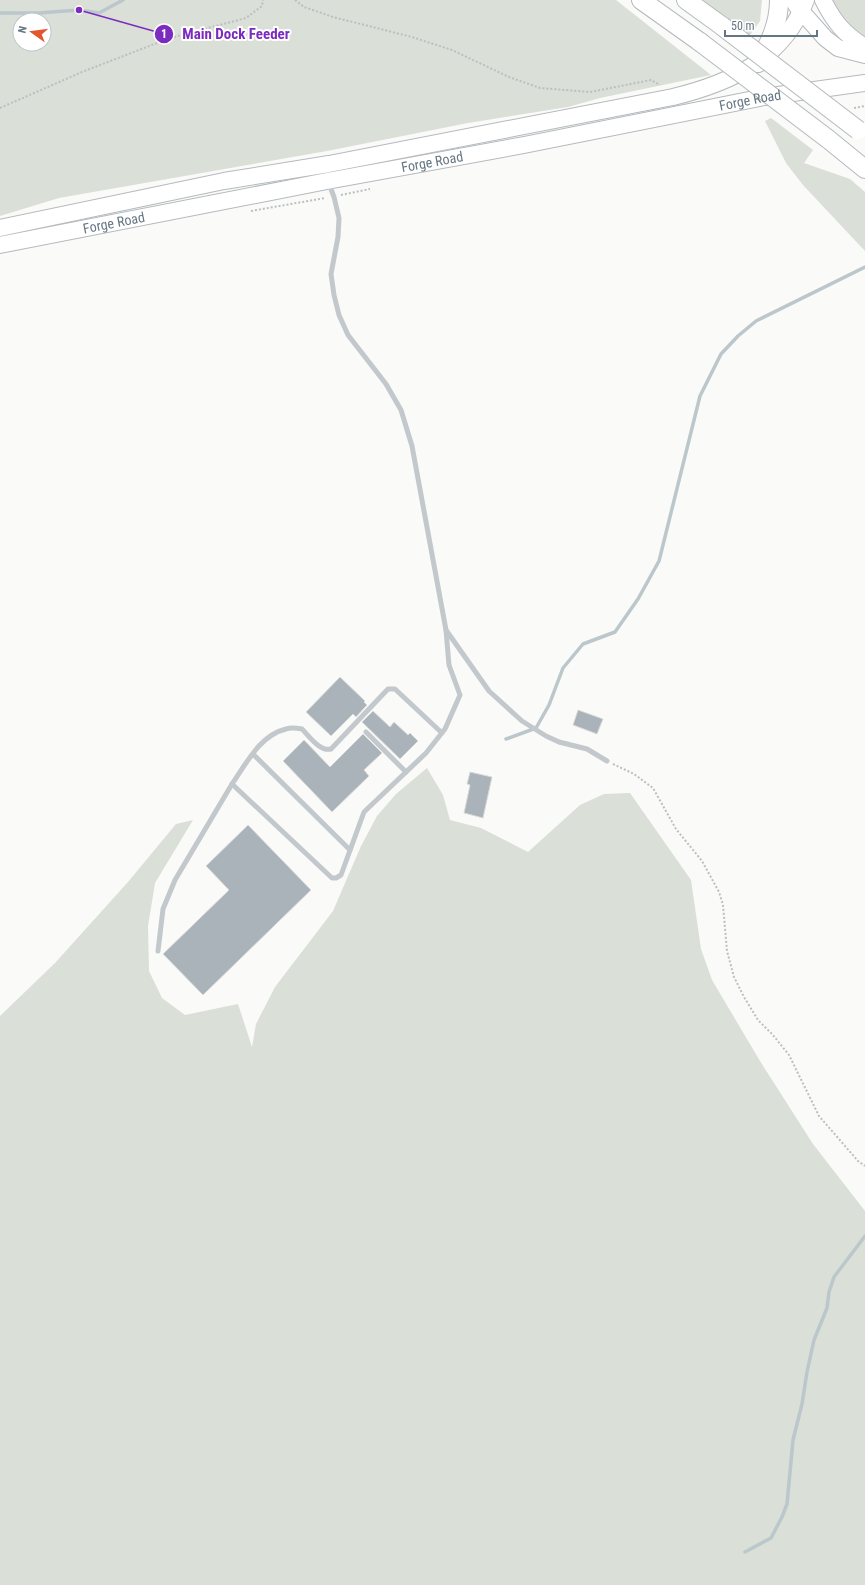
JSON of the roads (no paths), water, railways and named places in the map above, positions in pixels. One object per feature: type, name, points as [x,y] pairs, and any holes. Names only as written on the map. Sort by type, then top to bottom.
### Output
[{"type":"highway","points":[[641,0],[700,42],[828,139],[865,169]]},
{"type":"highway","points":[[686,0],[862,133]]},
{"type":"highway","points":[[758,63],[774,34],[779,10],[779,0]]},
{"type":"main road","points":[[823,0],[838,26],[849,38],[865,46]]},
{"type":"main road","name":"Forge Road","points":[[0,228],[224,181],[329,164],[703,90],[747,70],[758,63],[790,32],[800,3]]},
{"type":"main road","points":[[800,3],[825,38],[838,48],[865,56]]},
{"type":"main road","name":"Forge Road","points":[[0,245],[327,181],[524,145],[764,97],[849,84],[865,83]]},
{"type":"lane","points":[[232,784],[332,878],[336,878],[341,875],[364,812],[426,753],[442,733],[460,695],[449,665],[446,630],[412,446],[401,410],[386,384],[348,335],[339,315],[331,274],[338,237],[339,218],[334,197],[327,181]]},
{"type":"lane","points":[[446,630],[488,691],[522,720],[546,736],[559,742],[587,749],[607,761]]},
{"type":"lane","points":[[158,951],[163,910],[175,880],[232,784],[253,754],[271,735],[287,728],[302,729],[322,748],[326,750],[331,749],[388,689],[391,688],[395,689],[442,733]]},
{"type":"lane","points":[[366,732],[406,772]]},
{"type":"lane","points":[[253,754],[350,850]]},
{"type":"waterway","points":[[0,13],[39,13],[79,10],[99,13],[123,0]]},
{"type":"waterway","points":[[506,739],[536,728],[549,705],[563,668],[583,644],[615,632],[638,599],[659,561],[700,396],[721,354],[738,336],[756,321],[865,267]]},
{"type":"waterway","points":[[745,1552],[771,1538],[787,1504],[793,1440],[802,1404],[814,1340],[827,1308],[829,1292],[834,1277],[865,1236]]},
{"type":"place","name":"Main Dock Feeder","points":[[79,10]]}]
